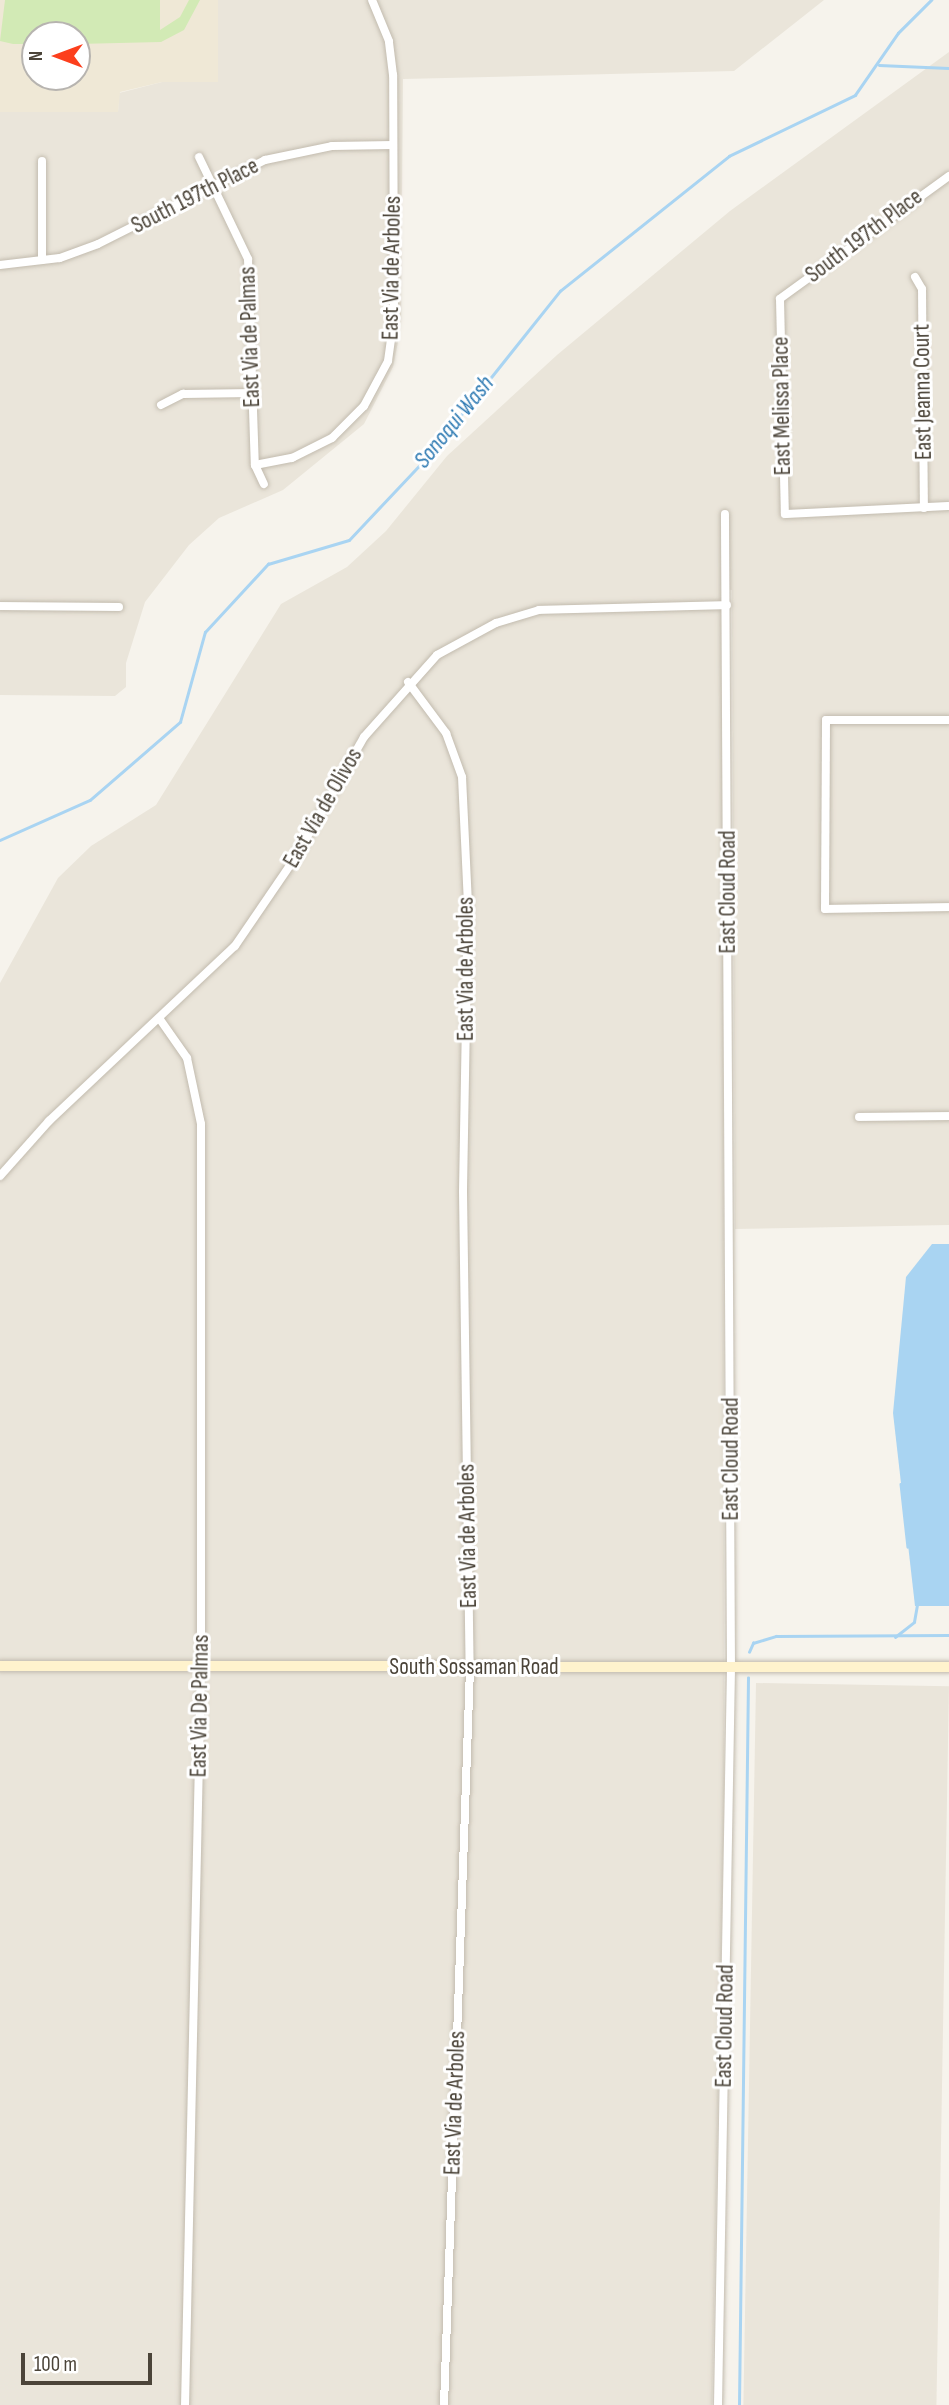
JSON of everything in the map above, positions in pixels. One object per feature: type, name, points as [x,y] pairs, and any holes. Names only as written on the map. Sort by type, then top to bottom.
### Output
[{"type":"main road","name":"South Sossaman Road","points":[[0,1666],[949,1667]]},
{"type":"street","name":"East Via de Arboles","points":[[254,465],[292,458],[332,438],[377,388],[393,338],[393,145],[389,41],[372,0]]},
{"type":"street","name":"South 197th Place","points":[[0,265],[42,260],[98,244],[213,183],[265,160],[312,149],[393,145]]},
{"type":"street","name":"East Via de Palmas","points":[[199,157],[248,259],[254,465],[264,484]]},
{"type":"street","points":[[42,162],[42,260]]},
{"type":"street","name":"South 197th Place","points":[[780,299],[949,176]]},
{"type":"street","name":"East Jeanna Court","points":[[915,277],[922,289],[924,508]]},
{"type":"street","name":"East Melissa Place","points":[[780,299],[785,514],[924,508]]},
{"type":"street","points":[[161,405],[183,394],[253,393]]},
{"type":"street","points":[[924,508],[949,506]]},
{"type":"street","name":"East Cloud Road","points":[[718,2405],[732,1668],[725,514]]},
{"type":"street","name":"East Via de Olivos","points":[[0,1176],[235,946],[295,858],[364,737],[408,682],[467,637],[539,610],[727,605]]},
{"type":"street","points":[[0,606],[119,607]]},
{"type":"street","name":"East Via de Arboles","points":[[408,682],[446,733],[462,777],[470,1668],[444,2405]]},
{"type":"street","points":[[949,720],[826,720],[825,909],[949,907]]},
{"type":"street","name":"East Via De Palmas","points":[[159,1018],[187,1058],[201,1124],[201,1667],[185,2405]]},
{"type":"street","points":[[859,1117],[949,1116]]},
{"type":"shaded area","points":[[0,0],[218,0],[218,82],[162,82],[120,92],[118,112],[0,112]]},
{"type":"shaded area","points":[[218,0],[824,0],[734,71],[403,79],[401,327],[393,367],[364,424],[283,490],[219,518],[189,545],[145,602],[126,663],[126,687],[115,696],[0,695],[0,112],[118,112],[119,93],[162,82],[218,82]]},
{"type":"shaded area","points":[[949,52],[949,1225],[735,1229],[732,590],[723,589],[724,1799],[712,2405],[0,2405],[0,983],[58,878],[91,846],[156,805],[281,604],[347,567],[386,531],[447,456],[557,355],[730,211]]},
{"type":"shaded area","points":[[756,1683],[949,1686],[936,2405],[743,2405]]},
{"type":"green space","points":[[5,0],[160,0],[160,30],[180,17],[189,0],[200,0],[184,30],[161,42],[91,44],[91,21],[21,21],[21,44],[0,41]]},
{"type":"water","points":[[932,1244],[949,1244],[949,1606],[915,1606],[893,1413],[906,1277]]},
{"type":"waterway","name":"Sonoqui Wash","points":[[0,840],[90,800],[180,722],[205,632],[268,564],[349,540],[429,455],[560,291],[729,156],[855,95],[898,33],[931,0]]},
{"type":"waterway","points":[[879,65],[949,68]]},
{"type":"waterway","points":[[901,1484],[908,1547]]},
{"type":"waterway","points":[[895,1637],[914,1622],[917,1605]]},
{"type":"waterway","points":[[749,1652],[753,1643],[776,1636],[949,1635]]},
{"type":"waterway","points":[[739,2405],[748,1678]]}]
